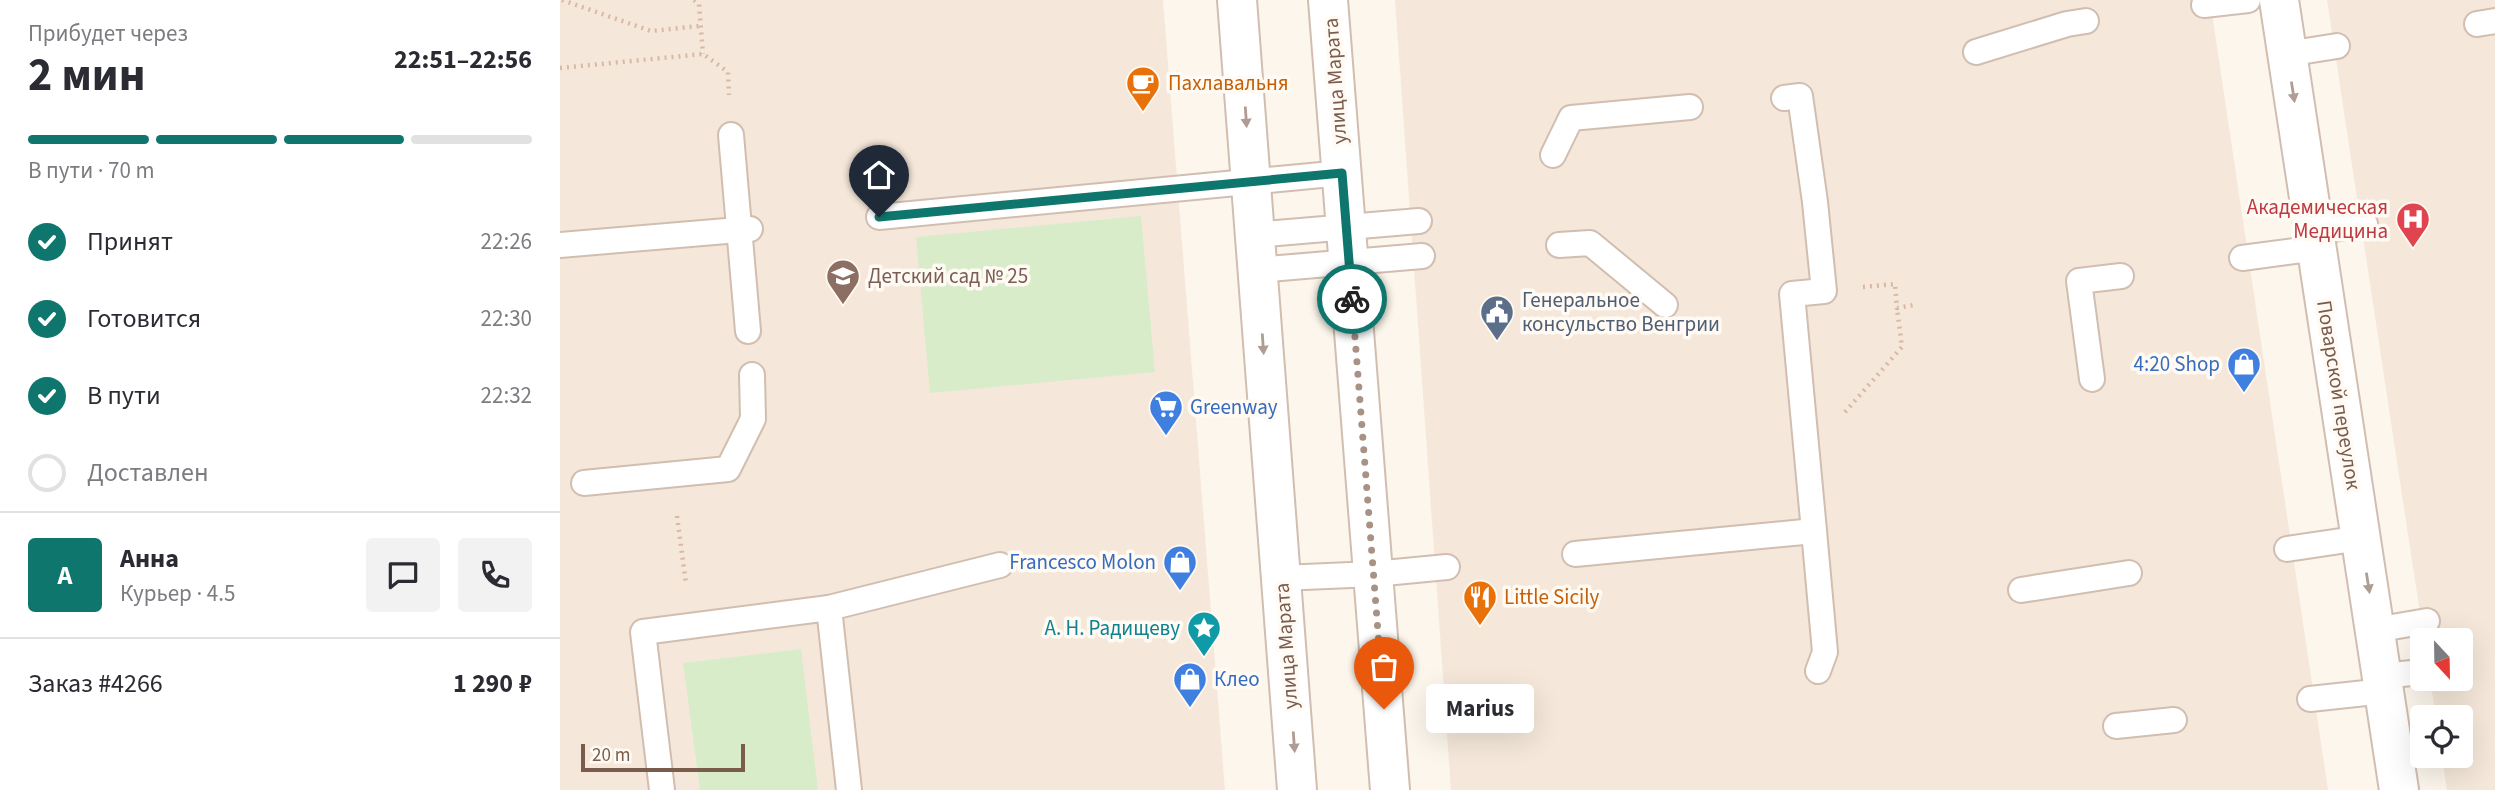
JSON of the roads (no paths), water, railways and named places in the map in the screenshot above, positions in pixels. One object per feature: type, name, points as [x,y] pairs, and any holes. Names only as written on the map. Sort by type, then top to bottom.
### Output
[{"type":"street","name":"улица Марата","points":[[1237,0],[1297,790]]},
{"type":"street","name":"улица Марата","points":[[1328,0],[1390,790]]},
{"type":"street","name":"Поварской переулок","points":[[2279,0],[2399,790]]},
{"type":"lane","points":[[2204,5],[2248,0]]},
{"type":"lane","points":[[1976,52],[2067,24],[2086,22]]},
{"type":"lane","points":[[2287,54],[2337,46]]},
{"type":"lane","points":[[1784,98],[1800,96],[1824,291],[1792,294],[1825,652],[1818,671]]},
{"type":"lane","points":[[1553,155],[1571,118],[1690,107]]},
{"type":"lane","points":[[731,135],[744,229],[748,331]]},
{"type":"lane","points":[[879,217],[1342,173]]},
{"type":"lane","points":[[1256,253],[1348,246],[1419,221]]},
{"type":"lane","points":[[2242,258],[2316,240],[2365,224]]},
{"type":"lane","points":[[560,244],[744,229]]},
{"type":"lane","points":[[1559,244],[1590,243],[1665,305]]},
{"type":"lane","points":[[1256,253],[1348,246],[1422,256]]},
{"type":"lane","points":[[2092,379],[2079,281],[2122,276]]},
{"type":"lane","points":[[584,483],[728,469],[753,419],[752,375]]},
{"type":"lane","points":[[1574,554],[1814,531]]},
{"type":"lane","points":[[2287,549],[2361,538]]},
{"type":"lane","points":[[662,790],[643,632],[829,608],[1000,565]]},
{"type":"lane","points":[[1281,578],[1374,574],[1447,567]]},
{"type":"lane","points":[[2021,590],[2129,573]]},
{"type":"lane","points":[[829,608],[849,790]]},
{"type":"lane","points":[[2375,630],[2427,621]]},
{"type":"lane","points":[[2310,699],[2410,676]]},
{"type":"lane","points":[[2116,726],[2175,720]]},
{"type":"place","name":"Пахлавальня","points":[[1143,113]]},
{"type":"place","name":"Академическая Медицина","points":[[2413,249]]},
{"type":"place","name":"Детский сад № 25","points":[[843,306]]},
{"type":"place","name":"Генеральное консульство Венгрии","points":[[1497,342]]},
{"type":"place","name":"4:20 Shop","points":[[2244,394]]},
{"type":"place","name":"Greenway","points":[[1166,437]]},
{"type":"place","name":"Francesco Molon","points":[[1180,592]]},
{"type":"place","name":"Little Sicily","points":[[1480,627]]},
{"type":"place","name":"А. Н. Радищеву","points":[[1204,658]]},
{"type":"place","name":"Клео","points":[[1190,709]]},
{"type":"place","name":"Marius","points":[[1384,709]]}]
